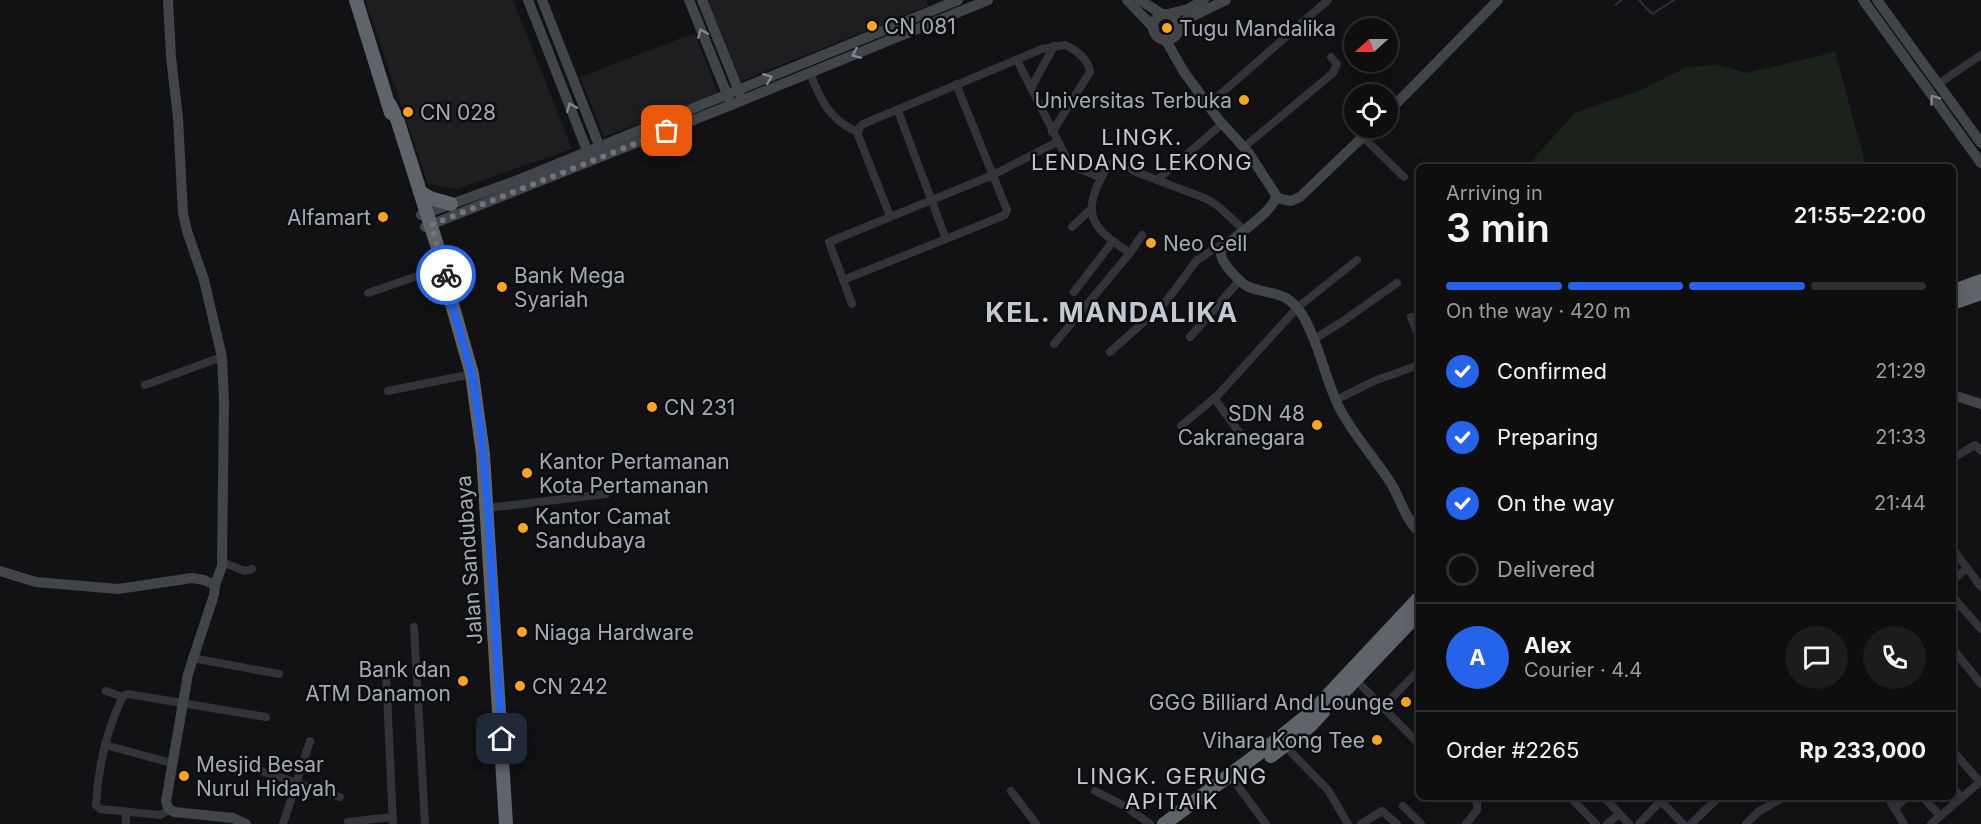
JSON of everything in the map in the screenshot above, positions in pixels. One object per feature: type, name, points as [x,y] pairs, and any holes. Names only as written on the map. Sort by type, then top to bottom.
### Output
[{"type":"highway","name":"Jalan Sandubaya","points":[[356,0],[390,105],[392,121],[449,283],[450,297],[472,374],[481,431],[488,508],[506,824]]},
{"type":"highway","name":"Jalan Sandubaya","points":[[390,105],[398,119],[420,192],[438,269],[450,297]]},
{"type":"highway","points":[[420,192],[430,198],[451,204]]},
{"type":"highway","points":[[1956,290],[1981,281]]},
{"type":"highway","points":[[1956,302],[1981,293]]},
{"type":"highway","points":[[1178,824],[1310,726],[1352,676],[1408,619],[1416,604]]},
{"type":"highway","points":[[1164,824],[1293,727],[1352,676]]},
{"type":"main road","points":[[168,0],[183,213],[204,280],[222,357],[224,401],[222,562],[214,595],[192,658],[166,800],[169,810],[176,813],[233,818],[246,824]]},
{"type":"main road","points":[[528,0],[590,156]]},
{"type":"main road","points":[[542,0],[601,152]]},
{"type":"main road","points":[[689,0],[729,100]]},
{"type":"main road","points":[[702,0],[740,95]]},
{"type":"main road","points":[[740,95],[810,73],[924,19],[958,0]]},
{"type":"main road","points":[[426,220],[451,204],[601,152],[924,19],[988,0]]},
{"type":"main road","points":[[1127,0],[1154,28],[1159,37],[1165,39],[1175,36],[1179,26],[1189,18],[1226,0]]},
{"type":"main road","points":[[1140,0],[1165,14],[1174,16],[1179,26]]},
{"type":"main road","points":[[1154,28],[1154,22],[1165,14],[1188,9],[1204,0]]},
{"type":"main road","points":[[1398,102],[1498,0]]},
{"type":"main road","points":[[1863,0],[1880,14],[1938,84],[1981,143]]},
{"type":"main road","points":[[1877,0],[1880,14],[1981,163]]},
{"type":"main road","points":[[1165,39],[1184,72],[1275,192],[1276,198],[1273,203],[1245,231],[1226,245],[1221,251],[1221,257],[1239,281],[1249,287],[1279,294],[1297,308],[1313,340],[1336,400],[1348,422],[1394,488],[1409,520],[1416,528]]},
{"type":"main road","points":[[1956,129],[1965,121]]},
{"type":"main road","points":[[1276,198],[1291,201],[1300,197],[1362,138]]},
{"type":"main road","points":[[426,220],[590,156]]},
{"type":"main road","points":[[1956,396],[1981,404]]},
{"type":"main road","points":[[0,571],[36,582],[102,588],[118,589],[192,578],[215,585]]},
{"type":"street","points":[[1208,105],[1328,0]]},
{"type":"street","points":[[858,132],[863,124],[898,111],[956,84],[1054,46],[1065,45],[1086,61],[1090,72],[1052,132]]},
{"type":"street","points":[[1031,88],[1054,46]]},
{"type":"street","points":[[1243,148],[1334,73],[1337,64],[1331,57]]},
{"type":"street","points":[[1938,84],[1980,57]]},
{"type":"street","points":[[1017,60],[1057,142],[1072,166],[1097,176]]},
{"type":"street","points":[[810,73],[825,108],[848,129],[858,132]]},
{"type":"street","points":[[843,280],[1006,214],[1006,207],[956,84]]},
{"type":"street","points":[[898,111],[946,239]]},
{"type":"street","points":[[1157,180],[1222,124]]},
{"type":"street","points":[[858,132],[890,216]]},
{"type":"street","points":[[1364,138],[1404,177]]},
{"type":"street","points":[[852,304],[829,242],[993,175],[1057,142]]},
{"type":"street","points":[[1130,253],[1098,229],[1093,220],[1093,198],[1108,167],[1116,160],[1132,170],[1212,202],[1245,231]]},
{"type":"street","points":[[1072,227],[1092,209]]},
{"type":"street","points":[[1054,344],[1130,253],[1142,235]]},
{"type":"street","points":[[1074,292],[1113,241]]},
{"type":"street","points":[[1110,352],[1165,303],[1197,259],[1203,257],[1212,248],[1226,245]]},
{"type":"street","points":[[1181,426],[1214,398],[1297,308],[1358,260]]},
{"type":"street","points":[[368,294],[438,269]]},
{"type":"street","points":[[1190,337],[1239,281]]},
{"type":"street","points":[[1313,340],[1397,283]]},
{"type":"street","points":[[1411,317],[1416,330]]},
{"type":"street","points":[[145,385],[222,357]]},
{"type":"street","points":[[1336,400],[1374,381],[1416,366]]},
{"type":"street","points":[[388,391],[472,374]]},
{"type":"street","points":[[1214,398],[1245,440]]},
{"type":"street","points":[[1956,456],[1975,445],[1981,450]]},
{"type":"street","points":[[488,508],[606,494]]},
{"type":"street","points":[[1956,553],[1981,587]]},
{"type":"street","points":[[222,562],[245,571],[252,569]]},
{"type":"street","points":[[1956,577],[1967,568]]},
{"type":"street","points":[[1956,600],[1981,629]]},
{"type":"street","points":[[414,627],[425,824]]},
{"type":"street","points":[[1956,653],[1981,684]]},
{"type":"street","points":[[192,658],[279,674]]},
{"type":"street","points":[[348,822],[393,820],[386,672]]},
{"type":"street","points":[[1383,707],[1416,673]]},
{"type":"street","points":[[1352,676],[1416,741]]},
{"type":"street","points":[[106,691],[123,697]]},
{"type":"street","points":[[169,810],[160,815],[98,807],[97,789],[105,745],[123,697],[128,694],[266,717]]},
{"type":"street","points":[[283,824],[310,741]]},
{"type":"street","points":[[105,745],[168,762]]},
{"type":"street","points":[[1285,746],[1328,790],[1348,824]]},
{"type":"street","points":[[1931,824],[1980,781],[1956,754]]},
{"type":"street","points":[[247,760],[252,768],[340,797]]},
{"type":"street","points":[[1235,782],[1266,824]]},
{"type":"street","points":[[1011,791],[1036,824]]},
{"type":"street","points":[[1095,791],[1125,806],[1150,824]]},
{"type":"street","points":[[1956,791],[1961,797]]},
{"type":"street","points":[[1466,824],[1478,810],[1475,800]]},
{"type":"street","points":[[1573,800],[1596,824]]},
{"type":"street","points":[[1606,800],[1629,824]]},
{"type":"street","points":[[1639,824],[1662,800]]},
{"type":"street","points":[[1664,800],[1683,824]]},
{"type":"street","points":[[1691,824],[1716,800]]},
{"type":"street","points":[[1768,806],[1769,800]]},
{"type":"street","points":[[1746,824],[1779,800]]},
{"type":"street","points":[[1890,800],[1904,824]]},
{"type":"street","points":[[1895,809],[1903,800]]},
{"type":"street","points":[[1926,800],[1940,816]]},
{"type":"street","points":[[1403,806],[1421,824]]},
{"type":"street","points":[[1361,824],[1381,811],[1397,824]]},
{"type":"street","points":[[126,812],[126,824]]},
{"type":"street","points":[[1607,824],[1618,815]]},
{"type":"shaded area","points":[[365,0],[513,0],[572,149],[457,189],[428,184]]},
{"type":"shaded area","points":[[707,0],[926,0],[928,6],[739,82]]},
{"type":"shaded area","points":[[695,33],[718,94],[604,137],[580,77]]},
{"type":"shaded area","points":[[1835,52],[1865,164],[1529,164],[1575,113],[1641,90],[1687,67],[1719,65],[1747,73]]},
{"type":"waterway","points":[[1615,5],[1622,0]]},
{"type":"waterway","points":[[1639,0],[1652,14],[1674,0]]},
{"type":"way so far","points":[[446,275],[431,225],[667,131]]},
{"type":"place","name":"CN 081","points":[[872,26]]},
{"type":"place","name":"Tugu Mandalika","points":[[1167,28]]},
{"type":"place","name":"Universitas Terbuka","points":[[1244,100]]},
{"type":"place","name":"CN 028","points":[[408,112]]},
{"type":"place","name":"Alfamart","points":[[383,217]]},
{"type":"place","name":"Neo Cell","points":[[1151,243]]},
{"type":"place","name":"Bank Mega Syariah","points":[[502,287]]},
{"type":"place","name":"CN 231","points":[[652,407]]},
{"type":"place","name":"SDN 48 Cakranegara","points":[[1317,425]]},
{"type":"place","name":"Kantor Pertamanan Kota Pertamanan","points":[[527,473]]},
{"type":"place","name":"Kantor Camat Sandubaya","points":[[523,528]]},
{"type":"place","name":"Niaga Hardware","points":[[522,632]]},
{"type":"place","name":"Bank dan ATM Danamon","points":[[463,681]]},
{"type":"place","name":"CN 242","points":[[520,686]]},
{"type":"place","name":"GGG Billiard And Lounge","points":[[1406,702]]},
{"type":"place","name":"Vihara Kong Tee","points":[[1377,740]]},
{"type":"place","name":"Mesjid Besar Nurul Hidayah","points":[[184,776]]},
{"type":"district","name":"LINGK. LENDANG LEKONG","points":[[1142,150]]},
{"type":"district","name":"KEL. MANDALIKA","points":[[1112,312]]},
{"type":"district","name":"LINGK. GERUNG APITAIK","points":[[1172,788]]},
{"type":"route","points":[[446,275],[472,374],[481,431],[502,739]]}]
